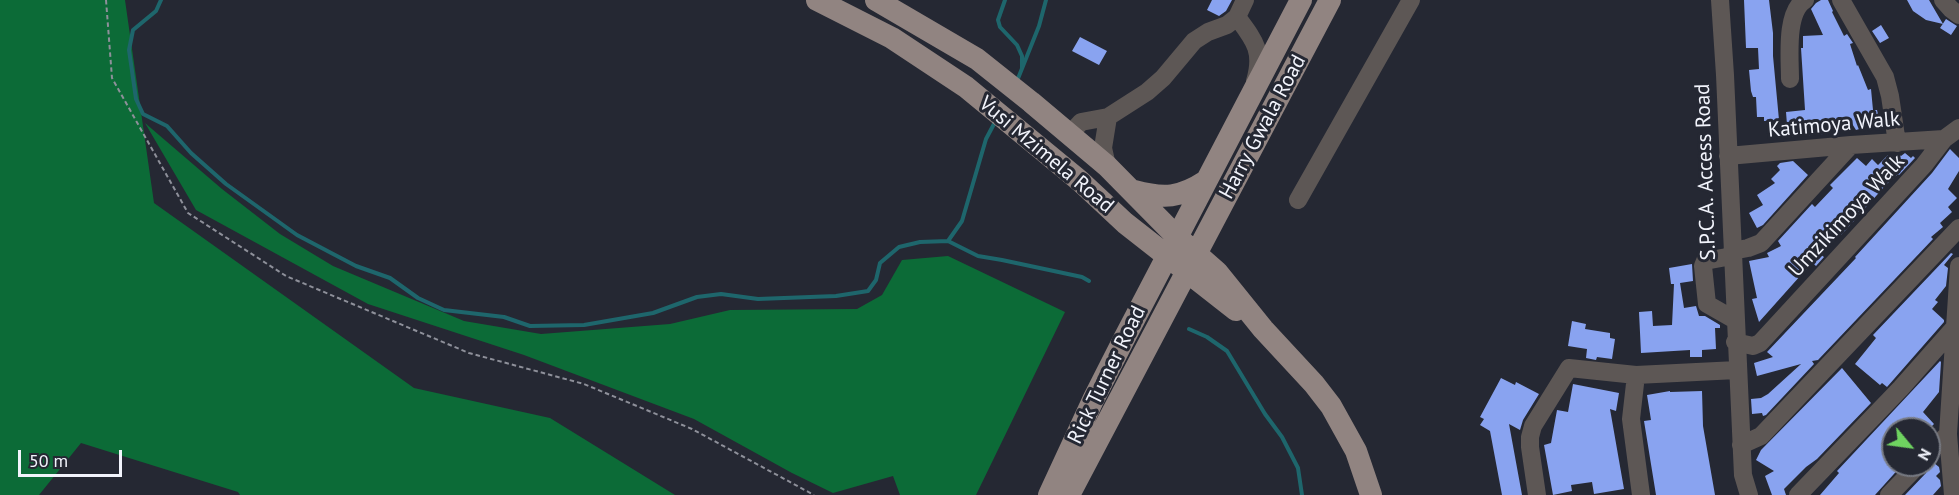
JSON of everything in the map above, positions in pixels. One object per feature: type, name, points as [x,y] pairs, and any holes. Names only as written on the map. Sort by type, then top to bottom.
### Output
[{"type":"main road","name":"Vusi Mzimela Road","points":[[817,0],[892,38],[966,87],[1080,181],[1125,223],[1172,246],[1192,262],[1230,306],[1263,329]]},
{"type":"main road","name":"Vusi Mzimela Road","points":[[876,0],[977,59],[1031,102],[1134,191],[1172,246]]},
{"type":"main road","name":"Harry Gwala Road","points":[[1172,246],[1301,0]]},
{"type":"main road","name":"Harry Gwala Road","points":[[1192,262],[1330,0]]},
{"type":"main road","points":[[1134,191],[1151,196],[1179,195],[1207,181]]},
{"type":"main road","points":[[1125,223],[1145,258],[1148,291]]},
{"type":"main road","name":"Rick Turner Road","points":[[1049,495],[1093,400],[1172,246]]},
{"type":"main road","name":"Vusi Mzimela Road","points":[[1192,262],[1217,272],[1263,329],[1299,366],[1331,406],[1356,451],[1371,495]]},
{"type":"main road","name":"Rick Turner Road","points":[[1069,495],[1192,262]]},
{"type":"main road","points":[[1169,306],[1195,299],[1230,306]]},
{"type":"street","points":[[1069,135],[1081,122],[1108,117],[1147,92],[1163,78],[1200,37],[1227,25],[1237,17],[1245,0]]},
{"type":"street","points":[[1298,200],[1412,0]]},
{"type":"street","name":"S.P.C.A. Access Road","points":[[1720,0],[1741,445],[1743,475],[1749,495]]},
{"type":"street","points":[[1790,79],[1792,21],[1795,10],[1805,0]]},
{"type":"street","points":[[1841,0],[1885,77],[1897,142]]},
{"type":"street","points":[[1943,0],[1959,15]]},
{"type":"street","points":[[1237,17],[1251,36],[1258,51],[1257,77],[1249,103]]},
{"type":"street","points":[[1107,166],[1103,148],[1108,117]]},
{"type":"street","name":"Katimoya Walk","points":[[1728,156],[1897,142],[1956,131]]},
{"type":"street","name":"Umzikimoya Walk","points":[[1735,342],[1756,345],[1956,131]]},
{"type":"street","points":[[1735,320],[1707,304],[1703,266],[1706,261],[1761,243],[1851,145]]},
{"type":"street","points":[[1741,445],[1761,436],[1959,228]]},
{"type":"street","points":[[1953,495],[1948,434],[1959,266]]},
{"type":"street","points":[[1798,495],[1901,388],[1955,327]]},
{"type":"street","points":[[1537,495],[1530,437],[1533,426],[1569,368],[1636,375],[1737,370]]},
{"type":"street","points":[[1636,375],[1631,419],[1641,495]]},
{"type":"street","points":[[1941,441],[1948,434]]},
{"type":"street","points":[[1889,495],[1906,477]]},
{"type":"path","points":[[106,0],[112,78],[188,213],[286,276],[469,353],[595,389],[692,429],[814,495]]},
{"type":"green space","points":[[0,0],[125,0],[154,203],[414,388],[550,418],[675,495],[240,495],[238,492],[81,443],[39,495],[0,495]]},
{"type":"green space","points":[[145,123],[222,189],[280,234],[333,266],[464,321],[541,334],[670,324],[730,310],[857,309],[882,295],[902,260],[948,256],[1065,312],[976,495],[900,495],[893,476],[833,493],[694,419],[524,355],[368,304],[196,210]]},
{"type":"building","points":[[1212,0],[1232,0],[1226,11],[1219,16],[1207,10]]},
{"type":"building","points":[[1744,0],[1769,0],[1779,120],[1764,121],[1764,117],[1757,117],[1756,97],[1753,97],[1751,91],[1749,70],[1759,69],[1758,48],[1746,48]]},
{"type":"building","points":[[1821,0],[1828,0],[1844,36],[1847,34],[1853,43],[1850,44],[1857,66],[1868,90],[1871,89],[1873,110],[1877,110],[1880,123],[1856,130],[1851,122],[1823,124],[1823,134],[1788,137],[1786,112],[1805,110],[1801,48],[1803,48],[1803,36],[1823,35],[1811,9]]},
{"type":"building","points":[[1907,0],[1929,0],[1943,24],[1926,20],[1913,11]]},
{"type":"building","points":[[1946,19],[1957,26],[1951,35],[1940,28]]},
{"type":"building","points":[[1881,25],[1889,38],[1880,43],[1872,31]]},
{"type":"building","points":[[1080,37],[1107,51],[1099,65],[1072,51]]},
{"type":"building","points":[[1950,149],[1959,158],[1959,171],[1948,189],[1957,198],[1948,207],[1952,212],[1940,223],[1943,227],[1931,237],[1933,239],[1818,360],[1812,361],[1814,364],[1766,415],[1752,414],[1751,399],[1761,398],[1768,394],[1801,364],[1757,376],[1754,363],[1773,357],[1767,352],[1856,258],[1932,173]]},
{"type":"building","points":[[1905,153],[1915,158],[1820,254],[1824,257],[1816,266],[1813,263],[1759,322],[1752,299],[1757,298],[1749,261],[1769,257],[1767,253],[1781,246],[1778,241],[1812,204],[1815,207],[1833,188],[1830,185],[1857,158],[1866,166],[1872,159],[1878,165],[1888,155],[1893,159],[1898,154],[1901,156]]},
{"type":"building","points":[[1793,161],[1808,175],[1763,225],[1757,228],[1749,213],[1763,205],[1757,195],[1775,183],[1771,179],[1780,170],[1777,166],[1780,163]]},
{"type":"building","points":[[1951,253],[1953,254],[1944,265],[1948,268],[1946,286],[1935,300],[1938,302],[1932,309],[1944,322],[1887,387],[1882,383],[1880,385],[1855,364],[1876,338],[1873,335]]},
{"type":"building","points":[[1692,264],[1693,281],[1680,283],[1684,308],[1696,306],[1699,316],[1705,316],[1720,325],[1720,328],[1715,328],[1716,349],[1702,350],[1702,357],[1690,357],[1690,350],[1641,353],[1639,312],[1652,311],[1653,326],[1672,325],[1674,284],[1671,284],[1669,268]]},
{"type":"building","points":[[1572,321],[1586,324],[1585,329],[1610,333],[1610,338],[1615,339],[1612,359],[1586,358],[1587,349],[1568,346]]},
{"type":"building","points":[[1940,361],[1939,392],[1923,412],[1928,417],[1888,417]]},
{"type":"building","points":[[1842,368],[1871,403],[1817,459],[1784,489],[1786,495],[1772,495],[1765,476],[1774,471],[1756,460],[1761,450]]},
{"type":"building","points":[[1501,378],[1515,385],[1516,382],[1539,394],[1523,420],[1520,430],[1509,424],[1522,495],[1502,495],[1490,431],[1480,425],[1484,419],[1480,417]]},
{"type":"building","points":[[1573,384],[1619,393],[1616,411],[1610,409],[1624,489],[1594,494],[1592,482],[1571,485],[1572,491],[1553,495],[1544,445],[1551,443],[1557,410],[1568,412]]},
{"type":"building","points":[[1670,391],[1702,391],[1703,426],[1715,495],[1656,495],[1644,421],[1651,420],[1647,395]]},
{"type":"building","points":[[1881,424],[1881,477],[1891,477],[1875,495],[1820,495],[1839,473],[1837,471]]},
{"type":"building","points":[[1922,477],[1937,477],[1940,480],[1941,486],[1933,495],[1905,495]]},
{"type":"waterway","points":[[161,0],[156,11],[133,30],[129,50],[136,99],[143,114],[167,126],[191,153],[226,184],[297,235],[356,266],[390,278],[418,298],[444,310],[504,317],[530,326],[584,325],[653,313],[697,297],[721,294],[758,299],[836,296],[868,291],[876,280],[880,263],[899,247],[920,242],[948,241],[962,221],[986,139],[995,122]]},
{"type":"waterway","points":[[1005,0],[998,20],[1000,27],[1017,45],[1022,56],[1022,68]]},
{"type":"waterway","points":[[1017,81],[1039,26],[1046,0]]},
{"type":"waterway","points":[[948,241],[978,256],[1082,277],[1089,281]]},
{"type":"waterway","points":[[1189,329],[1207,337],[1227,351],[1265,414],[1282,437],[1298,468],[1302,495]]}]
